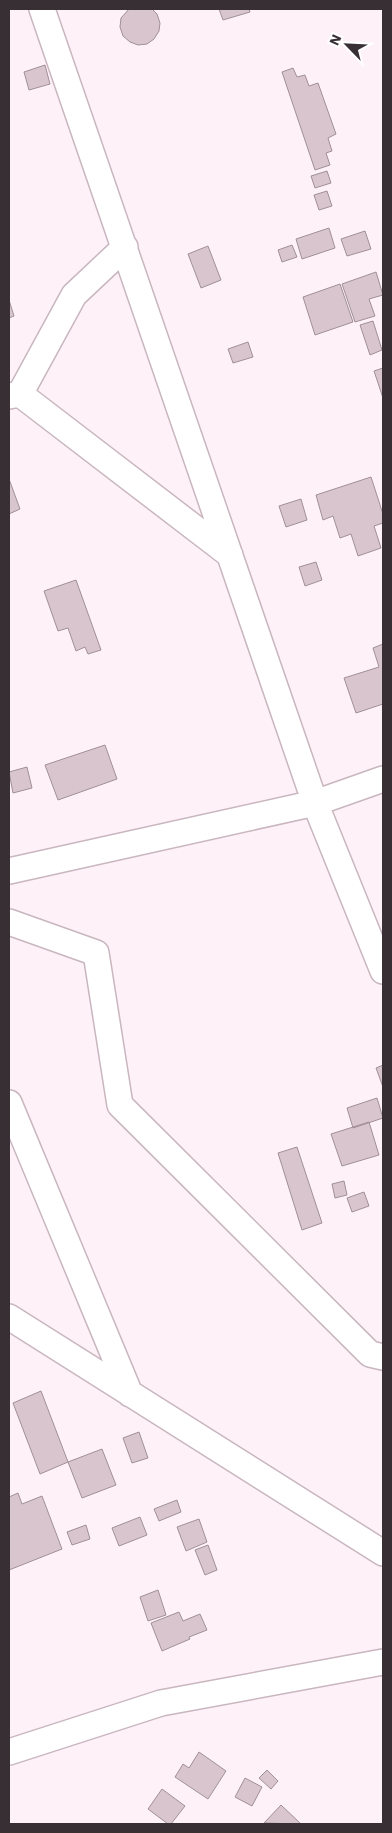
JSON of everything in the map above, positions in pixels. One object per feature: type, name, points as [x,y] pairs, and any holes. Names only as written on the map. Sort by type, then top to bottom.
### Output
[{"type":"street","points":[[42,9],[316,803],[383,971]]},
{"type":"street","points":[[124,247],[74,295],[14,395],[230,555]]},
{"type":"street","points":[[9,871],[316,803],[383,779]]},
{"type":"street","points":[[9,922],[96,953],[120,1105],[370,1354],[383,1357]]},
{"type":"street","points":[[9,1103],[130,1394]]},
{"type":"street","points":[[9,1317],[383,1553]]},
{"type":"street","points":[[9,1752],[161,1703],[383,1662]]},
{"type":"building","points":[[129,9],[152,9],[157,14],[160,23],[159,31],[154,39],[147,44],[138,45],[130,42],[123,36],[120,27],[121,18]]},
{"type":"building","points":[[219,9],[249,9],[250,12],[223,20]]},
{"type":"building","points":[[45,65],[50,84],[29,90],[24,72]]},
{"type":"building","points":[[293,68],[297,77],[305,75],[309,86],[318,83],[336,134],[328,138],[332,151],[326,153],[330,165],[315,170],[282,72]]},
{"type":"building","points":[[327,171],[331,183],[315,188],[311,176]]},
{"type":"building","points":[[327,191],[332,206],[319,210],[314,195]]},
{"type":"building","points":[[329,228],[335,248],[302,259],[296,239]]},
{"type":"building","points":[[365,231],[371,249],[347,256],[341,239]]},
{"type":"building","points":[[292,245],[297,257],[282,262],[278,250]]},
{"type":"building","points":[[208,246],[221,280],[201,288],[188,254]]},
{"type":"building","points":[[376,272],[383,295],[369,299],[375,316],[355,322],[342,284]]},
{"type":"building","points":[[340,284],[353,322],[315,335],[303,297]]},
{"type":"building","points":[[9,300],[14,316],[9,318]]},
{"type":"building","points":[[373,321],[382,350],[370,355],[360,325]]},
{"type":"building","points":[[248,342],[253,357],[233,363],[228,349]]},
{"type":"building","points":[[383,368],[383,398],[374,371]]},
{"type":"building","points":[[371,477],[383,514],[383,523],[374,526],[381,548],[358,556],[351,534],[340,538],[333,516],[323,520],[316,495]]},
{"type":"building","points":[[9,479],[20,509],[9,514]]},
{"type":"building","points":[[301,499],[307,520],[286,527],[279,506]]},
{"type":"building","points":[[316,562],[322,580],[305,586],[299,567]]},
{"type":"building","points":[[76,580],[101,650],[88,654],[85,647],[76,651],[68,628],[58,631],[44,591]]},
{"type":"building","points":[[383,644],[383,704],[356,713],[344,678],[379,667],[373,648]]},
{"type":"building","points":[[105,745],[117,779],[58,800],[45,765]]},
{"type":"building","points":[[27,767],[32,788],[13,793],[9,772]]},
{"type":"building","points":[[383,1065],[383,1087],[376,1068]]},
{"type":"building","points":[[377,1098],[383,1118],[353,1128],[347,1108]]},
{"type":"building","points":[[369,1122],[379,1155],[342,1166],[331,1134]]},
{"type":"building","points":[[297,1147],[322,1223],[302,1230],[278,1153]]},
{"type":"building","points":[[344,1181],[347,1195],[335,1198],[332,1184]]},
{"type":"building","points":[[364,1192],[369,1206],[352,1212],[347,1198]]},
{"type":"building","points":[[41,1391],[68,1462],[40,1474],[13,1403]]},
{"type":"building","points":[[139,1432],[148,1458],[132,1463],[123,1438]]},
{"type":"building","points":[[102,1449],[116,1485],[82,1498],[68,1462]]},
{"type":"building","points":[[18,1493],[22,1504],[42,1496],[62,1549],[9,1570],[9,1497]]},
{"type":"building","points":[[177,1500],[181,1512],[159,1521],[154,1509]]},
{"type":"building","points":[[140,1517],[147,1535],[119,1546],[112,1528]]},
{"type":"building","points":[[199,1519],[207,1542],[186,1551],[177,1527]]},
{"type":"building","points":[[86,1525],[90,1539],[72,1545],[67,1532]]},
{"type":"building","points":[[208,1545],[217,1570],[205,1575],[195,1550]]},
{"type":"building","points":[[158,1590],[166,1615],[148,1621],[140,1597]]},
{"type":"building","points":[[179,1612],[183,1621],[200,1614],[207,1630],[162,1651],[151,1623]]},
{"type":"building","points":[[199,1752],[226,1771],[208,1799],[175,1777],[183,1764],[189,1768]]},
{"type":"building","points":[[267,1770],[278,1781],[271,1789],[259,1778]]},
{"type":"building","points":[[245,1778],[262,1787],[252,1806],[235,1797]]},
{"type":"building","points":[[162,1789],[185,1806],[171,1824],[168,1824],[148,1809]]},
{"type":"building","points":[[281,1805],[300,1823],[299,1824],[264,1823]]}]
